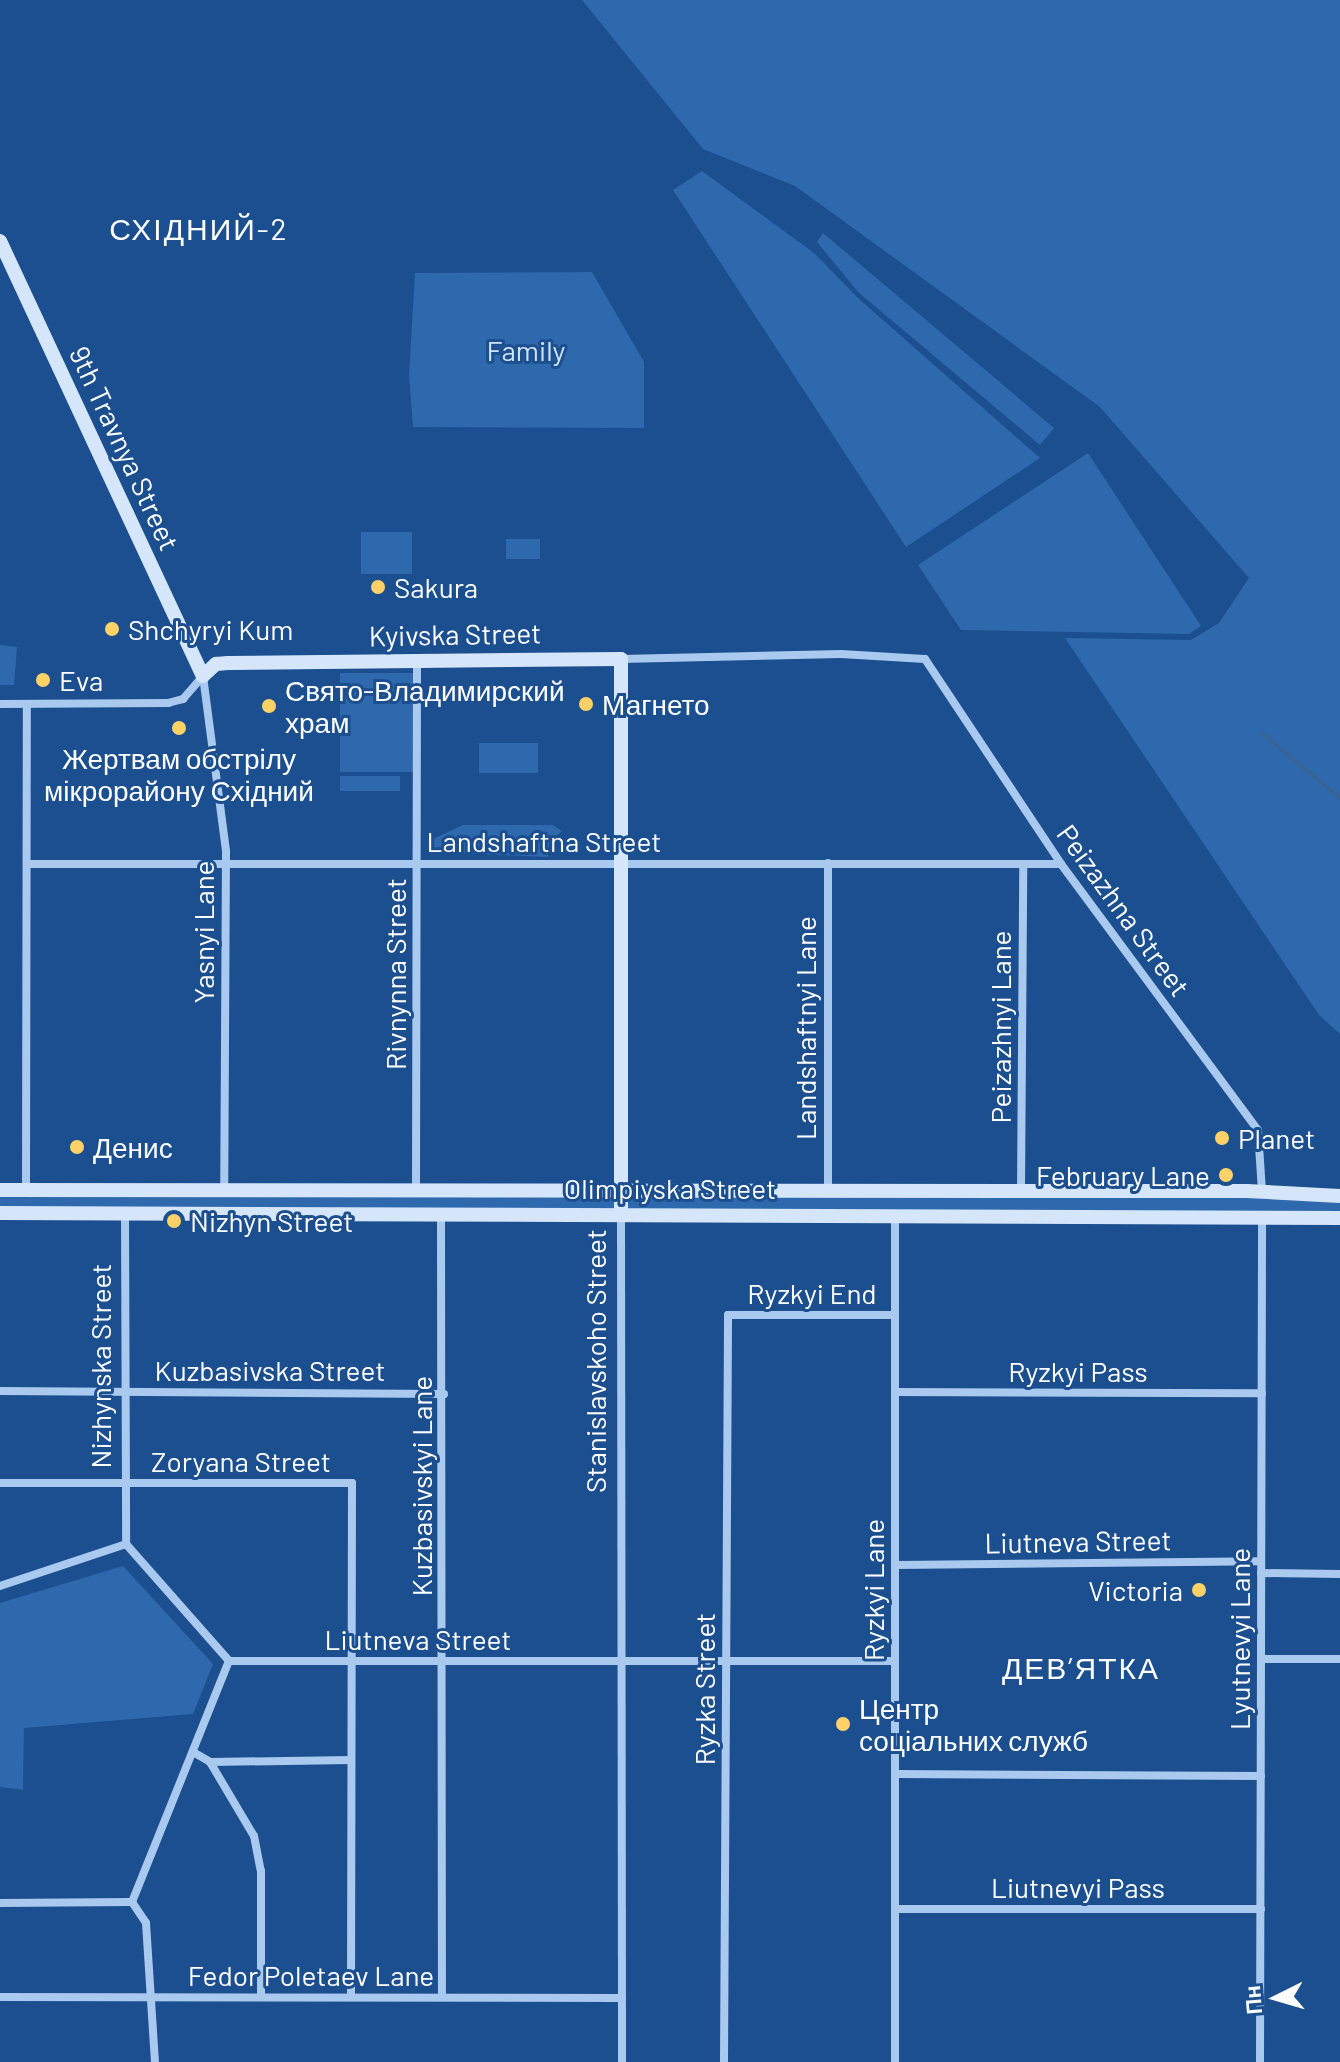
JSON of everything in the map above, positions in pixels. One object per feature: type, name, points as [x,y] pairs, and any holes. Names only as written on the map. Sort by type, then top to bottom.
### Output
[{"type":"main road","name":"9th Travnya Street","points":[[0,241],[203,676]]},
{"type":"main road","name":"Kyivska Street","points":[[203,676],[221,663],[621,659]]},
{"type":"main road","name":"Stanislavskoho Street","points":[[621,659],[621,1215]]},
{"type":"main road","name":"Nizhynska Street","points":[[125,1214],[126,1189]]},
{"type":"main road","name":"Olimpiyska Street","points":[[0,1190],[1262,1192],[1340,1196]]},
{"type":"main road","points":[[1262,1192],[1262,1216]]},
{"type":"main road","name":"Olimpiyska Street","points":[[0,1213],[1340,1218]]},
{"type":"street","name":"Kyivska Street","points":[[621,659],[833,654],[925,659]]},
{"type":"street","name":"Peizazhna Street","points":[[925,659],[1061,864],[1258,1130],[1262,1192]]},
{"type":"street","name":"Rivnynna Street","points":[[416,1191],[417,661]]},
{"type":"street","name":"Kyivska Street","points":[[0,704],[168,703],[183,699],[203,676]]},
{"type":"street","name":"Yasnyi Lane","points":[[203,676],[217,755],[226,863],[224,1190]]},
{"type":"street","points":[[26,1190],[27,704]]},
{"type":"street","name":"Landshaftnyi Lane","points":[[828,863],[828,1192]]},
{"type":"street","name":"Landshaftna Street","points":[[27,864],[1061,864]]},
{"type":"street","name":"Peizazhnyi Lane","points":[[1021,1191],[1023,864]]},
{"type":"street","name":"Nizhynska Street","points":[[125,1214],[126,1544]]},
{"type":"street","name":"Kuzbasivskyi Lane","points":[[441,1214],[444,1394],[442,1997]]},
{"type":"street","name":"Ryzkyi Lane","points":[[895,1214],[895,2062]]},
{"type":"street","name":"Stanislavskoho Street","points":[[621,1215],[622,2062]]},
{"type":"street","name":"Lyutnevyi Lane","points":[[1260,2062],[1262,1216]]},
{"type":"street","name":"Ryzkyi End","points":[[728,1315],[895,1315]]},
{"type":"street","name":"Ryzka Street","points":[[724,2062],[728,1315]]},
{"type":"street","name":"Kuzbasivska Street","points":[[0,1391],[444,1394]]},
{"type":"street","name":"Ryzkyi Pass","points":[[895,1392],[1262,1393]]},
{"type":"street","name":"Zoryana Street","points":[[0,1483],[352,1483],[351,1997]]},
{"type":"street","points":[[0,1586],[126,1544],[229,1661],[132,1902]]},
{"type":"street","name":"Liutneva Street","points":[[895,1565],[1261,1561]]},
{"type":"street","points":[[1261,1573],[1340,1574]]},
{"type":"street","points":[[1261,1659],[1340,1659]]},
{"type":"street","name":"Liutneva Street","points":[[229,1661],[895,1661]]},
{"type":"street","points":[[193,1752],[210,1762],[254,1836],[261,1871],[261,1997]]},
{"type":"street","points":[[210,1762],[351,1760]]},
{"type":"street","points":[[895,1774],[1261,1776]]},
{"type":"street","points":[[0,1903],[132,1902],[146,1918],[155,2062]]},
{"type":"street","name":"Liutnevyi Pass","points":[[895,1909],[1261,1909]]},
{"type":"street","name":"Fedor Poletaev Lane","points":[[0,1997],[622,1998]]},
{"type":"green space","points":[[582,0],[1340,0],[1340,1034],[1319,1015],[1065,638],[1191,640],[1219,623],[1249,578],[1100,407],[795,186],[703,149]]},
{"type":"green space","points":[[702,171],[814,253],[859,299],[1040,458],[906,547],[673,190]]},
{"type":"green space","points":[[823,233],[1054,428],[1040,445],[858,292],[817,242]]},
{"type":"green space","name":"Family","points":[[592,272],[644,362],[644,428],[413,427],[409,375],[415,273]]},
{"type":"green space","points":[[1088,453],[1201,626],[1189,634],[961,630],[918,565]]},
{"type":"green space","points":[[361,532],[412,532],[412,574],[361,574]]},
{"type":"green space","points":[[506,539],[540,539],[540,559],[506,559]]},
{"type":"green space","points":[[0,645],[17,647],[14,685],[0,685]]},
{"type":"green space","points":[[340,673],[415,673],[415,772],[340,772]]},
{"type":"green space","points":[[479,743],[538,743],[538,773],[479,773]]},
{"type":"green space","points":[[340,776],[400,776],[400,791],[340,791]]},
{"type":"green space","points":[[463,825],[553,825],[562,831],[551,840],[548,857],[427,852],[431,840]]},
{"type":"green space","points":[[0,1189],[1340,1189],[1340,1213],[0,1213]]},
{"type":"green space","points":[[123,1566],[213,1664],[193,1714],[24,1728],[23,1790],[0,1787],[0,1603]]},
{"type":"waterway","points":[[1262,733],[1340,798]]},
{"type":"place","name":"Sakura","points":[[378,587]]},
{"type":"place","name":"Shchyryi Kum","points":[[112,629]]},
{"type":"place","name":"Eva","points":[[43,680]]},
{"type":"place","name":"Магнето","points":[[586,704]]},
{"type":"place","name":"Свято-Владимирский храм","points":[[269,706]]},
{"type":"place","name":"Жертвам обстрілу мікрорайону Східний","points":[[179,728]]},
{"type":"place","name":"Planet","points":[[1222,1138]]},
{"type":"place","name":"Денис","points":[[77,1147]]},
{"type":"place","name":"February Lane","points":[[1226,1175]]},
{"type":"place","name":"Nizhyn Street","points":[[174,1221]]},
{"type":"place","name":"Victoria","points":[[1199,1590]]},
{"type":"place","name":"Центр соціальних служб","points":[[843,1724]]},
{"type":"district","name":"СХІДНИЙ-2","points":[[199,228]]},
{"type":"district","name":"ДЕВ’ЯТКА","points":[[1081,1667]]}]
